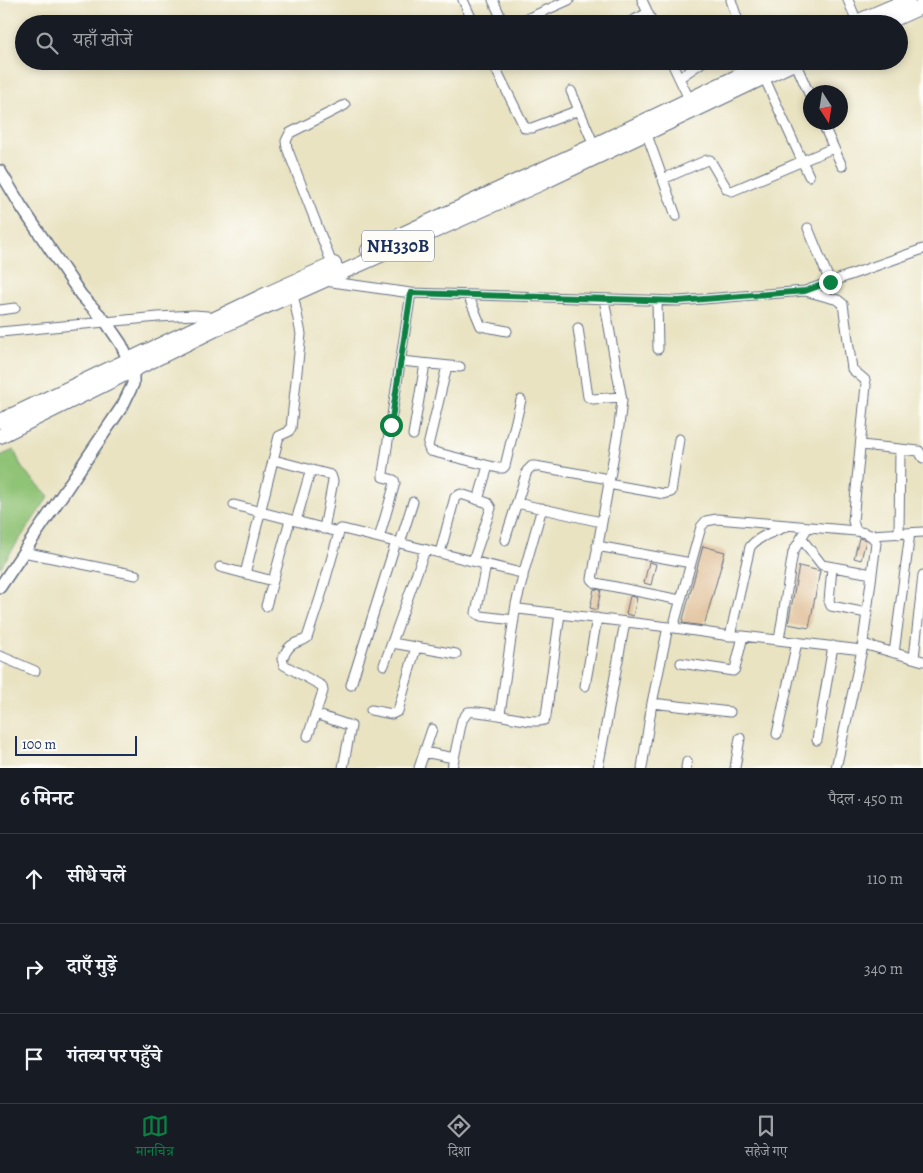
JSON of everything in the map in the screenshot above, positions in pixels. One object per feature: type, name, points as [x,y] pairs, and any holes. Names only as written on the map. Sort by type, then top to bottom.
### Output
[{"type":"highway","points":[[891,12],[908,0]]},
{"type":"highway","points":[[891,12],[923,6]]},
{"type":"highway","name":"NH330B","points":[[0,436],[213,320],[544,182],[646,132],[754,70]]},
{"type":"highway","name":"NH330B","points":[[0,421],[293,294],[322,280],[334,270],[594,145],[779,70]]},
{"type":"main road","points":[[0,171],[21,206],[81,295],[106,322],[121,344],[131,365],[133,384],[124,406],[0,587]]},
{"type":"street","points":[[463,0],[470,15]]},
{"type":"street","points":[[493,0],[500,15]]},
{"type":"street","points":[[535,15],[568,0]]},
{"type":"street","points":[[642,0],[648,13],[644,15]]},
{"type":"street","points":[[731,0],[736,15]]},
{"type":"street","points":[[848,0],[852,15]]},
{"type":"street","points":[[497,70],[526,128],[532,128],[579,110]]},
{"type":"street","points":[[675,70],[692,105]]},
{"type":"street","points":[[679,78],[691,70]]},
{"type":"street","points":[[800,70],[806,85]]},
{"type":"street","points":[[764,77],[809,176]]},
{"type":"street","points":[[571,91],[594,145]]},
{"type":"street","points":[[334,270],[287,148],[286,141],[290,133],[345,105]]},
{"type":"street","points":[[826,130],[842,166]]},
{"type":"street","points":[[646,132],[676,216]]},
{"type":"street","points":[[663,179],[710,160],[727,189],[732,191],[834,148]]},
{"type":"street","points":[[808,228],[830,282]]},
{"type":"street","points":[[322,280],[411,293],[679,301],[805,291],[923,250]]},
{"type":"street","points":[[805,291],[838,300],[843,304],[852,369],[865,380],[853,522],[856,531]]},
{"type":"street","points":[[379,538],[395,483],[391,478],[383,476],[383,473],[411,293]]},
{"type":"street","points":[[245,574],[279,436],[288,432],[290,428],[301,334],[293,294]]},
{"type":"street","points":[[468,295],[481,326],[507,332]]},
{"type":"street","points":[[604,299],[621,397],[619,426],[597,546],[592,576],[593,581],[680,600]]},
{"type":"street","points":[[657,301],[658,349]]},
{"type":"street","points":[[0,310],[15,308]]},
{"type":"street","points":[[0,332],[194,315],[207,316],[213,320]]},
{"type":"street","points":[[578,328],[588,397],[593,399],[621,397]]},
{"type":"street","points":[[401,361],[460,367]]},
{"type":"street","points":[[413,435],[425,364]]},
{"type":"street","points":[[447,366],[428,449],[430,451],[488,466],[501,468],[505,466],[522,400]]},
{"type":"street","points":[[505,540],[527,472],[532,466],[664,494],[671,492],[673,488],[679,439]]},
{"type":"street","points":[[860,445],[919,451],[923,458]]},
{"type":"street","points":[[899,534],[900,448]]},
{"type":"street","points":[[274,460],[328,473],[333,478],[324,529]]},
{"type":"street","points":[[478,500],[488,466]]},
{"type":"street","points":[[266,606],[310,469]]},
{"type":"street","points":[[440,553],[455,497],[461,494],[490,505],[491,511],[473,561]]},
{"type":"street","points":[[351,685],[413,502]]},
{"type":"street","points":[[517,503],[602,522]]},
{"type":"street","points":[[234,505],[324,529],[338,532],[343,529],[523,575]]},
{"type":"street","points":[[500,714],[516,604],[542,508]]},
{"type":"street","points":[[642,768],[652,703],[670,627],[702,527],[706,521],[717,519],[790,525],[856,531],[870,535],[923,532]]},
{"type":"street","points":[[730,636],[750,547],[760,538],[790,525]]},
{"type":"street","points":[[779,640],[793,552],[808,527]]},
{"type":"street","points":[[308,736],[323,691],[322,686],[284,666],[282,659],[290,646],[307,638],[322,595],[338,532]]},
{"type":"street","points":[[894,653],[910,533]]},
{"type":"street","points":[[836,768],[862,647],[867,613],[876,543],[870,535]]},
{"type":"street","points":[[801,538],[822,565],[872,574]]},
{"type":"street","points":[[597,546],[691,563]]},
{"type":"street","points":[[384,665],[425,550]]},
{"type":"street","points":[[23,552],[136,575]]},
{"type":"street","points":[[486,564],[476,613],[481,616],[514,620]]},
{"type":"street","points":[[220,567],[273,581]]},
{"type":"street","points":[[832,568],[829,601],[831,606],[867,613]]},
{"type":"street","points":[[516,604],[516,607],[519,609],[730,636],[862,647],[918,660],[923,575]]},
{"type":"street","points":[[452,768],[464,715],[472,712],[544,720],[560,614]]},
{"type":"street","points":[[585,686],[597,618]]},
{"type":"street","points":[[598,768],[625,622]]},
{"type":"street","points":[[681,664],[733,671],[743,636]]},
{"type":"street","points":[[392,642],[456,654]]},
{"type":"street","points":[[777,734],[797,642]]},
{"type":"street","points":[[817,740],[833,646]]},
{"type":"street","points":[[371,710],[392,714],[398,711],[416,647]]},
{"type":"street","points":[[0,656],[35,671]]},
{"type":"street","points":[[652,703],[730,712]]},
{"type":"street","points":[[315,714],[351,726],[343,768]]},
{"type":"street","points":[[420,768],[432,729]]},
{"type":"street","points":[[735,768],[740,738]]},
{"type":"street","points":[[424,752],[454,758]]},
{"type":"green space","points":[[14,450],[22,468],[49,496],[0,568],[0,456]]},
{"type":"building","points":[[859,538],[866,540],[861,560],[854,558]]},
{"type":"building","points":[[703,546],[725,552],[704,626],[682,623]]},
{"type":"building","points":[[649,562],[656,564],[651,585],[644,583]]},
{"type":"building","points":[[799,566],[820,571],[809,628],[788,624]]},
{"type":"building","points":[[594,589],[601,590],[597,610],[590,608]]},
{"type":"building","points":[[630,596],[637,598],[633,616],[626,614]]},
{"type":"route","points":[[391,425],[411,293],[679,301],[805,291],[830,282]]}]
